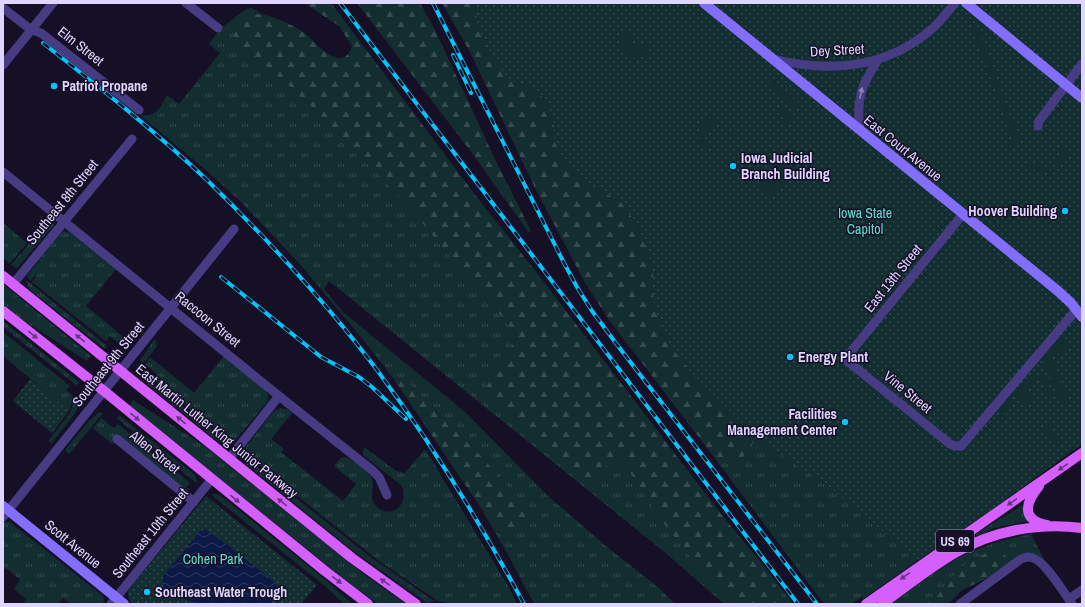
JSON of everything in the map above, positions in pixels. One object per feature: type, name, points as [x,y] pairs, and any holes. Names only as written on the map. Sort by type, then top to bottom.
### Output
[{"type":"main road","name":"East Martin Luther King Junior Parkway","points":[[3,276],[352,558],[416,604]]},
{"type":"main road","points":[[3,311],[104,391],[211,480],[368,604]]},
{"type":"main road","name":"US 69","points":[[866,604],[1082,453]]},
{"type":"main road","points":[[1044,480],[1032,494],[1028,512],[1031,518],[1037,523],[1053,526]]},
{"type":"main road","name":"US 69","points":[[882,604],[955,553],[991,537],[1011,532],[1053,526],[1082,528]]},
{"type":"street","points":[[3,65],[53,3]]},
{"type":"street","points":[[186,3],[218,28]]},
{"type":"street","name":"East Court Avenue","points":[[704,3],[1065,298],[1079,313]]},
{"type":"street","name":"Dey Street","points":[[773,59],[807,66],[842,66],[878,60],[907,47],[921,38],[934,27],[955,3]]},
{"type":"street","points":[[966,3],[1082,98]]},
{"type":"street","name":"Elm Street","points":[[3,8],[27,28],[41,33],[139,110]]},
{"type":"street","points":[[860,130],[858,118],[860,93],[878,60]]},
{"type":"street","points":[[1038,126],[1039,121],[1082,64]]},
{"type":"street","name":"Southeast 8th Street","points":[[13,284],[132,139]]},
{"type":"street","name":"Raccoon Street","points":[[3,172],[372,470],[379,477],[387,494]]},
{"type":"street","name":"East 13th Street","points":[[845,359],[963,214]]},
{"type":"street","name":"Southeast 9th Street","points":[[5,511],[104,391],[234,229]]},
{"type":"street","name":"Vine Street","points":[[845,359],[954,446],[961,446],[1079,313]]},
{"type":"street","points":[[229,459],[279,396]]},
{"type":"street","name":"Allen Street","points":[[117,440],[194,502]]},
{"type":"street","name":"Southeast 10th Street","points":[[117,602],[211,480]]},
{"type":"street","name":"Scott Avenue","points":[[5,511],[117,602]]},
{"type":"street","points":[[960,604],[1021,559],[1026,557],[1032,557],[1044,564],[1071,602],[1082,590]]},
{"type":"green space","points":[[304,3],[331,3],[479,200],[537,273],[721,514],[764,566],[786,604],[734,604],[691,558],[662,521],[623,462],[617,457],[594,478],[584,479],[491,404],[485,395],[487,386],[518,336],[406,203],[331,125],[237,41],[233,34],[233,25],[237,21],[245,16],[259,14],[283,21],[303,32],[323,51],[332,56],[337,58],[345,57],[349,53],[352,46],[339,26]]},
{"type":"green space","points":[[357,3],[420,3],[434,28],[494,157],[531,231],[529,232],[527,230],[475,157]]},
{"type":"green space","points":[[442,3],[476,3],[475,8],[509,81],[538,91],[548,104],[554,125],[554,141],[579,175],[593,186],[621,202],[638,226],[653,267],[653,295],[690,371],[757,437],[743,457],[727,460],[714,457],[609,320],[585,283],[535,188],[471,54]]},
{"type":"green space","name":"Iowa State Capitol","points":[[476,3],[1082,3],[1082,444],[987,513],[918,560],[832,489],[757,437],[690,371],[672,348],[657,315],[653,295],[653,267],[638,226],[621,202],[593,186],[565,162],[554,141],[554,125],[548,104],[538,91],[509,81],[492,54],[481,32],[475,11]]},
{"type":"green space","points":[[251,8],[263,14],[255,13],[237,41],[331,125],[406,203],[518,336],[487,386],[610,462],[617,457],[623,462],[662,521],[734,604],[724,604],[667,554],[329,281],[324,289],[343,312],[465,412],[548,496],[606,546],[660,589],[675,604],[534,604],[481,508],[507,527],[512,492],[483,458],[406,381],[393,378],[366,343],[299,263],[241,202],[206,170],[140,115],[150,115],[157,111],[167,95],[179,104],[220,53],[209,44],[221,28],[246,9]]},
{"type":"green space","points":[[971,27],[981,35],[1010,114],[1004,112]]},
{"type":"green space","points":[[622,34],[633,34],[631,39],[634,43],[648,46],[647,54],[635,59],[626,52],[623,52],[619,47],[619,38]]},
{"type":"green space","points":[[770,81],[787,91],[801,105],[795,109],[785,97],[768,87]]},
{"type":"green space","points":[[784,107],[793,120],[786,123],[779,112]]},
{"type":"green space","points":[[1003,115],[1012,117],[1021,142],[1007,147],[1007,143],[1013,141]]},
{"type":"green space","points":[[709,118],[715,118],[737,136],[735,138],[715,122],[702,137],[708,145],[707,147],[700,147],[698,139],[699,131],[702,124]]},
{"type":"green space","points":[[1062,146],[1069,154],[1062,162],[1061,167],[1057,169],[1057,161],[1060,160]]},
{"type":"green space","points":[[754,149],[778,167],[784,165],[785,157],[777,151],[783,151],[790,157],[792,175],[772,197],[757,185],[772,169],[751,152]]},
{"type":"green space","points":[[1028,161],[1032,161],[1040,167],[1045,166],[1051,171],[1045,173],[1042,171],[1038,173],[1027,164],[1013,182],[1023,191],[1022,192],[1010,183]]},
{"type":"green space","points":[[49,220],[54,225],[19,266],[16,268],[11,265]]},
{"type":"green space","points":[[3,223],[27,243],[10,263],[3,258]]},
{"type":"green space","points":[[62,231],[69,232],[116,269],[86,306],[127,340],[123,346],[110,336],[106,341],[32,282],[36,277],[34,276],[31,281],[27,276]]},
{"type":"green space","points":[[26,281],[107,346],[105,349],[30,290]]},
{"type":"green space","points":[[3,284],[91,356],[87,361],[18,317],[3,304]]},
{"type":"green space","points":[[3,321],[79,382],[76,385],[3,327]]},
{"type":"green space","points":[[3,332],[70,386],[66,390],[74,397],[69,411],[3,356]]},
{"type":"green space","points":[[1063,336],[1069,349],[1051,357],[1070,401],[1062,404],[1042,361]]},
{"type":"green space","points":[[155,339],[157,346],[144,363],[140,360]]},
{"type":"green space","points":[[224,356],[264,389],[268,395],[268,401],[233,443],[153,380],[157,374],[145,364],[150,357],[194,393]]},
{"type":"green space","points":[[1043,373],[1054,398],[1052,399],[1036,376]]},
{"type":"green space","points":[[1034,377],[1037,382],[1025,391],[1032,400],[1024,406],[1016,396],[1017,392],[1023,384]]},
{"type":"green space","points":[[393,378],[406,381],[483,458],[512,492],[534,513],[529,525],[518,530],[507,527],[481,508]]},
{"type":"green space","points":[[30,379],[69,411],[52,433],[13,401]]},
{"type":"green space","points":[[148,379],[229,444],[219,442],[145,382]]},
{"type":"green space","points":[[80,396],[83,399],[73,416],[51,444],[49,440],[70,413],[75,397],[78,399]]},
{"type":"green space","points":[[1008,399],[1011,401],[1004,419],[1000,417],[1003,413],[997,408]]},
{"type":"green space","points":[[133,400],[203,445],[365,575],[406,604],[379,604],[353,586],[129,406]]},
{"type":"green space","points":[[281,408],[289,410],[292,413],[271,439],[284,449],[281,452],[343,501],[356,484],[334,466],[341,458],[346,457],[368,472],[373,482],[372,500],[376,506],[388,512],[398,508],[401,504],[403,492],[401,485],[363,455],[364,447],[396,471],[405,473],[425,449],[508,586],[517,604],[453,604],[438,601],[379,561],[247,456],[243,451],[244,449],[274,411]]},
{"type":"green space","points":[[99,412],[103,413],[69,454],[65,450],[87,423]]},
{"type":"green space","points":[[119,415],[194,474],[198,483],[120,421],[117,418]]},
{"type":"green space","points":[[101,418],[114,428],[118,424],[190,483],[185,489],[119,436],[112,444],[93,428]]},
{"type":"green space","points":[[1049,424],[1061,440],[1054,443],[1049,441],[1041,430]]},
{"type":"green space","points":[[757,437],[832,489],[1082,444],[863,599],[862,597],[851,604],[824,604],[714,457],[727,460],[743,457]]},
{"type":"green space","points":[[243,456],[369,556],[434,601],[427,603],[355,552],[246,464]]},
{"type":"green space","points":[[212,494],[221,496],[327,581],[352,604],[344,604],[325,586]]},
{"type":"green space","name":"Cohen Park","points":[[206,496],[317,585],[301,604],[133,604],[130,601],[128,597],[129,589]]},
{"type":"green space","points":[[1023,505],[1028,521],[994,528],[977,536],[976,534]]},
{"type":"green space","points":[[5,522],[10,522],[103,596],[104,601],[102,604],[71,604],[63,598],[58,604],[23,604],[26,599],[14,589],[20,580],[3,567],[3,525]]},
{"type":"green space","points":[[1031,534],[1045,561],[1038,555],[1032,554],[986,579],[1002,564],[995,548],[959,568],[937,596],[926,604],[892,604],[932,574],[958,558],[994,543]]},
{"type":"green space","points":[[995,548],[1007,557],[1002,564],[986,579],[962,590],[948,604],[926,604],[937,596],[959,568]]},
{"type":"green space","points":[[764,566],[793,604],[786,604]]},
{"type":"water","points":[[205,530],[213,534],[271,579],[277,586],[278,592],[270,604],[197,604],[166,591],[162,582],[164,575],[200,531]]},
{"type":"railway","points":[[340,3],[798,604]]},
{"type":"railway","points":[[433,3],[564,263],[592,311],[817,604]]},
{"type":"railway","points":[[43,43],[147,127],[207,180],[274,248],[317,296],[358,345],[417,426],[473,513],[524,604]]},
{"type":"railway","points":[[453,55],[471,93]]},
{"type":"railway","points":[[221,277],[321,357],[359,377],[372,387],[406,419]]},
{"type":"place","name":"Patriot Propane","points":[[54,86]]},
{"type":"place","name":"Iowa Judicial Branch Building","points":[[733,166]]},
{"type":"place","name":"Hoover Building","points":[[1065,211]]},
{"type":"place","name":"Energy Plant","points":[[790,357]]},
{"type":"place","name":"Facilities Management Center","points":[[845,422]]},
{"type":"place","name":"Southeast Water Trough","points":[[147,592]]}]
